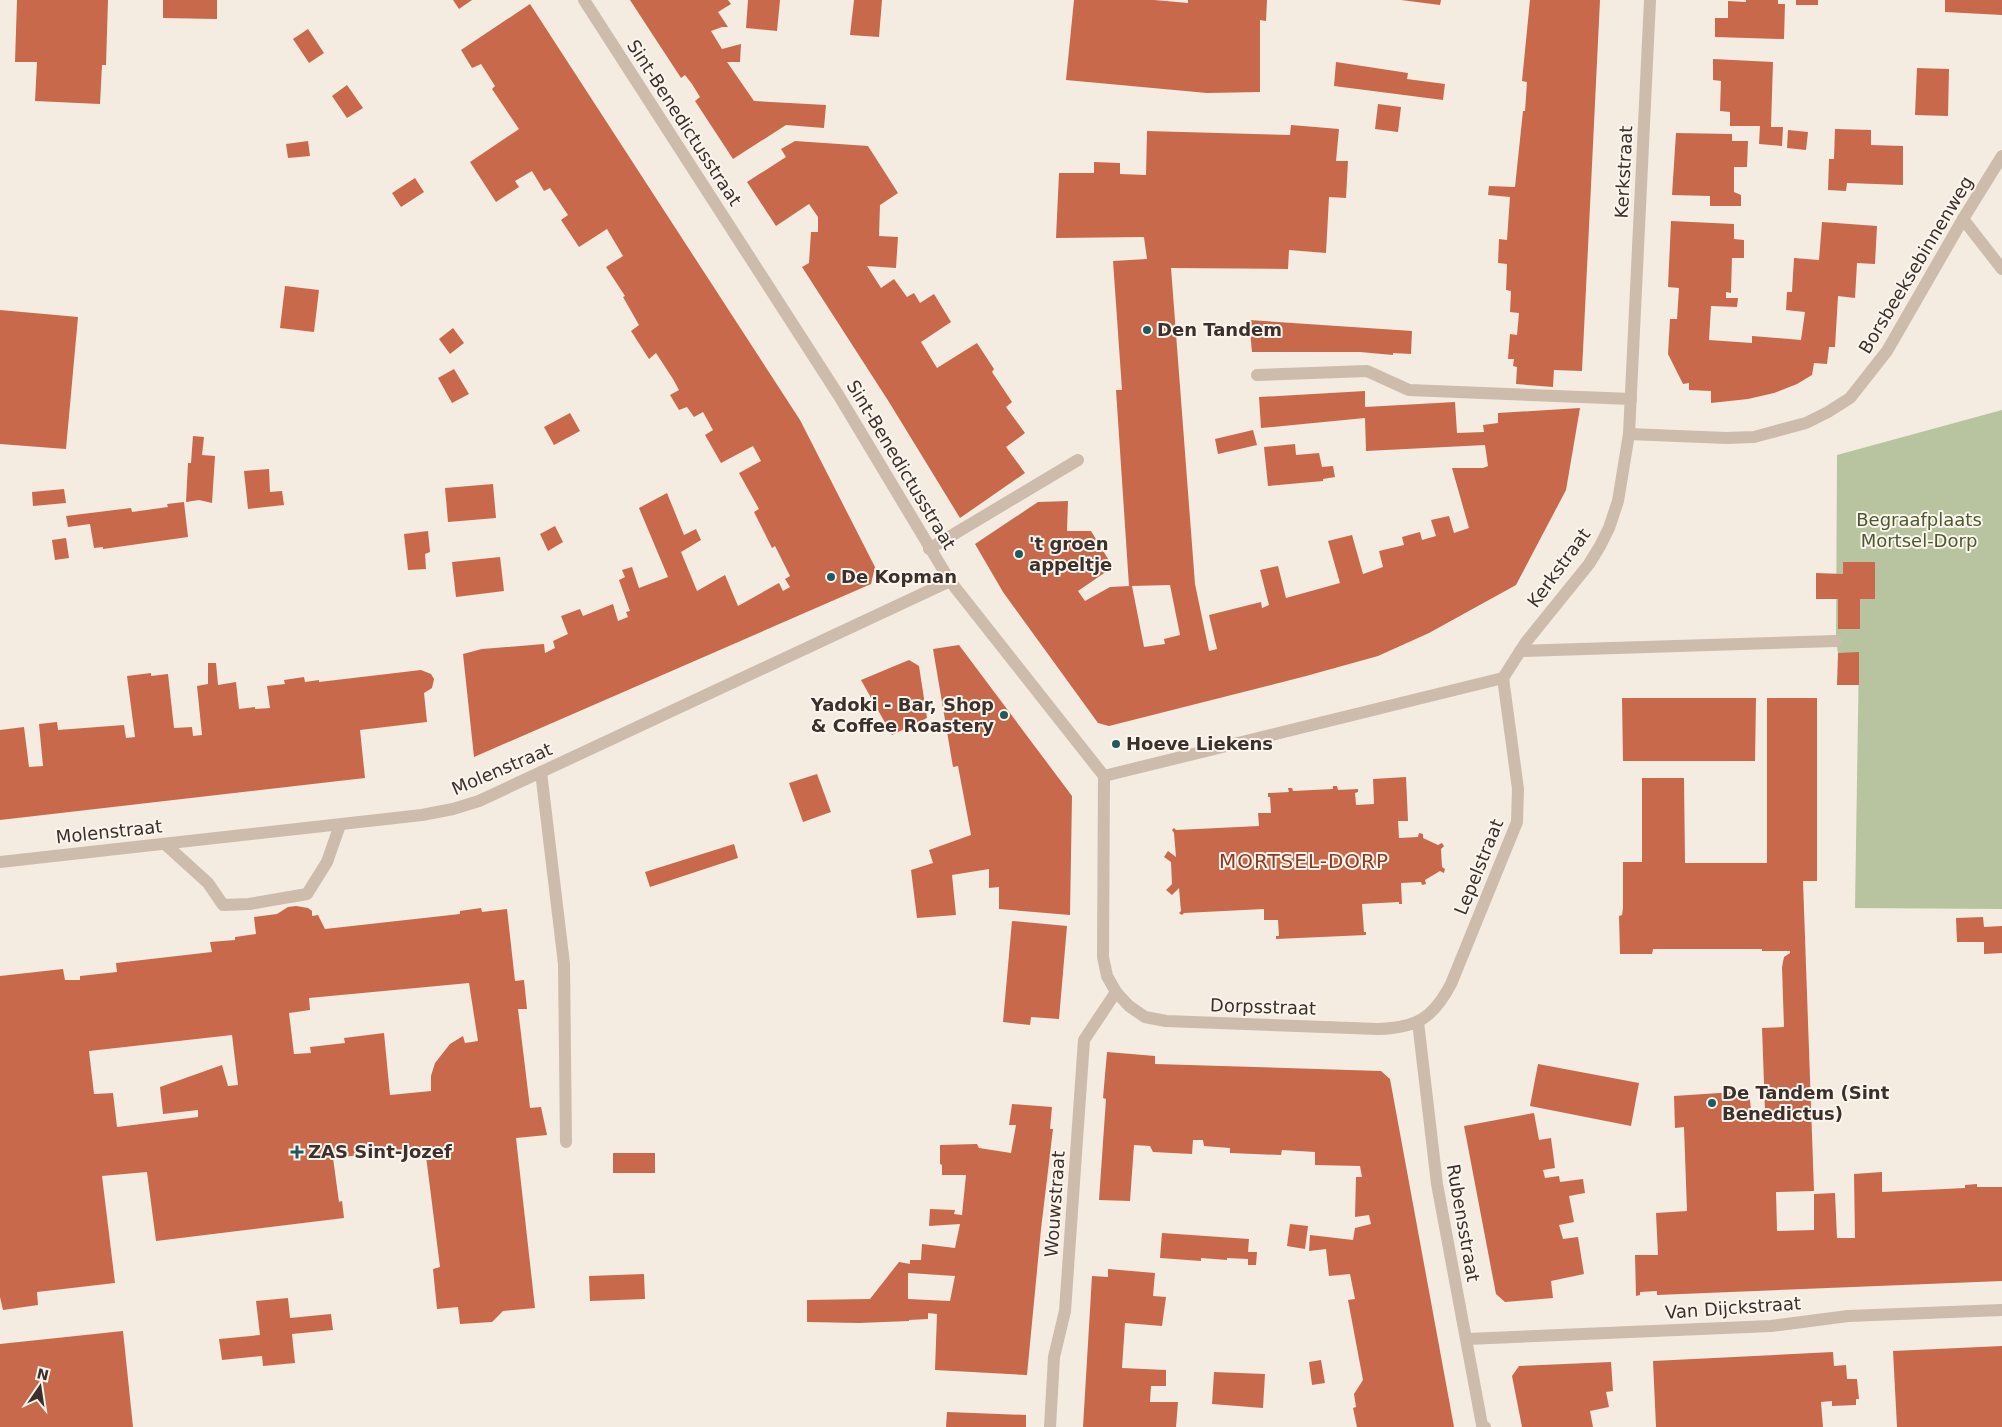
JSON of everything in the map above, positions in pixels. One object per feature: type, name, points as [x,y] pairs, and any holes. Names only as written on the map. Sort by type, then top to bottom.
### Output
[{"type":"street","name":"Sint-Benedictusstraat","points":[[584,0],[839,396],[929,549],[950,580],[1104,776]]},
{"type":"street","name":"Kerkstraat","points":[[1503,678],[1520,651],[1589,564],[1609,528],[1618,501],[1629,434],[1650,0]]},
{"type":"street","name":"Borsbeeksebinnenweg","points":[[1629,434],[1726,438],[1754,437],[1806,423],[1850,398],[1887,351],[1963,219],[2002,156]]},
{"type":"street","points":[[1963,219],[2002,269]]},
{"type":"street","points":[[1257,375],[1367,371],[1409,390],[1631,399]]},
{"type":"street","points":[[929,549],[1078,460]]},
{"type":"street","name":"Molenstraat","points":[[0,862],[422,815],[479,801],[950,580]]},
{"type":"street","points":[[1520,651],[1836,641]]},
{"type":"street","points":[[1116,992],[1107,976],[1104,957],[1104,776],[1503,678]]},
{"type":"street","name":"Lepelstraat","points":[[1418,1022],[1432,1012],[1442,1000],[1451,984],[1517,822],[1518,789],[1503,678]]},
{"type":"street","points":[[541,772],[564,964],[566,1142]]},
{"type":"street","points":[[165,844],[208,883],[223,905],[249,904],[306,894],[327,862],[340,824]]},
{"type":"street","name":"Dorpsstraat","points":[[1116,992],[1129,1006],[1145,1017],[1166,1021],[1378,1029],[1399,1028],[1418,1022]]},
{"type":"street","name":"Wouwstraat","points":[[1050,1427],[1054,1357],[1066,1311],[1084,1040],[1116,992]]},
{"type":"street","name":"Rubensstraat","points":[[1418,1022],[1437,1184],[1482,1425],[1485,1427]]},
{"type":"street","name":"Van Dijckstraat","points":[[1467,1339],[1771,1326],[1848,1316],[2002,1310]]},
{"type":"green space","name":"Begraafplaats Mortsel-Dorp","points":[[2002,410],[2002,909],[1855,908],[1859,653],[1838,653],[1836,641],[1837,455]]},
{"type":"building","points":[[17,0],[108,0],[106,65],[102,65],[100,104],[35,101],[37,62],[15,62]]},
{"type":"building","points":[[163,0],[217,0],[217,19],[163,18]]},
{"type":"building","points":[[453,0],[472,0],[459,9]]},
{"type":"building","points":[[630,0],[728,0],[731,4],[718,12],[728,27],[711,31],[722,49],[741,44],[740,62],[727,62],[754,101],[826,105],[824,128],[786,125],[733,159],[695,101],[700,97],[692,84],[685,75],[681,78]]},
{"type":"building","points":[[748,0],[780,0],[777,31],[746,28]]},
{"type":"building","points":[[854,0],[882,0],[879,37],[850,35]]},
{"type":"building","points":[[1074,0],[1154,0],[1188,3],[1188,0],[1267,0],[1266,21],[1260,20],[1260,92],[1207,93],[1066,80]]},
{"type":"building","points":[[1401,0],[1441,0],[1440,5]]},
{"type":"building","points":[[1530,0],[1600,0],[1582,371],[1554,370],[1553,387],[1516,384],[1517,367],[1513,366],[1514,359],[1508,359],[1510,334],[1517,335],[1519,313],[1510,312],[1511,291],[1506,290],[1507,264],[1498,263],[1499,239],[1507,240],[1510,197],[1488,195],[1489,186],[1515,187],[1523,111],[1525,111],[1527,82],[1522,81]]},
{"type":"building","points":[[1746,0],[1778,0],[1778,4],[1785,4],[1784,39],[1715,37],[1715,18],[1728,18],[1728,1],[1746,2]]},
{"type":"building","points":[[1796,0],[1818,0],[1818,5],[1796,5]]},
{"type":"building","points":[[1945,0],[2002,0],[2002,15],[1945,12]]},
{"type":"building","points":[[530,4],[800,420],[875,567],[871,584],[474,757],[463,654],[482,649],[544,644],[545,653],[555,648],[553,641],[568,634],[561,616],[580,609],[583,616],[613,604],[618,621],[628,617],[626,612],[630,611],[619,580],[625,577],[622,570],[632,567],[639,588],[668,577],[639,508],[667,493],[684,535],[696,529],[701,540],[681,552],[697,591],[725,575],[738,606],[779,583],[783,591],[790,587],[785,579],[790,576],[775,546],[772,548],[754,512],[759,509],[739,473],[761,461],[753,446],[721,463],[705,435],[713,430],[703,412],[694,417],[687,407],[679,410],[670,395],[679,390],[673,379],[656,353],[649,359],[631,331],[639,325],[623,297],[625,296],[606,267],[623,256],[607,229],[579,247],[561,220],[568,215],[550,188],[544,191],[532,171],[515,181],[519,187],[496,202],[470,162],[519,129],[492,89],[495,86],[481,64],[472,68],[461,50]]},
{"type":"building","points":[[308,29],[324,53],[309,63],[293,39]]},
{"type":"building","points":[[1713,59],[1773,62],[1771,127],[1783,127],[1782,146],[1759,144],[1760,126],[1730,126],[1730,112],[1720,111],[1721,81],[1713,80]]},
{"type":"building","points":[[1336,62],[1408,73],[1407,79],[1445,84],[1443,100],[1334,86]]},
{"type":"building","points":[[1917,68],[1949,69],[1948,116],[1915,115]]},
{"type":"building","points":[[347,85],[363,108],[347,118],[332,96]]},
{"type":"building","points":[[1378,104],[1401,107],[1398,132],[1375,129]]},
{"type":"building","points":[[1291,125],[1339,129],[1336,161],[1348,161],[1346,198],[1329,197],[1326,253],[1289,250],[1288,269],[1171,268],[1195,584],[1209,651],[1217,649],[1209,615],[1261,602],[1262,608],[1269,605],[1260,570],[1278,566],[1286,598],[1340,583],[1328,541],[1352,535],[1363,574],[1383,567],[1379,551],[1404,545],[1402,537],[1420,532],[1422,540],[1436,536],[1431,520],[1449,516],[1454,533],[1469,528],[1452,468],[1483,468],[1488,466],[1485,445],[1366,451],[1365,418],[1261,428],[1259,397],[1365,391],[1365,407],[1455,402],[1457,433],[1484,432],[1483,425],[1498,423],[1498,413],[1580,408],[1566,490],[1516,585],[1429,633],[1378,656],[1306,676],[1109,726],[1098,723],[1003,592],[975,544],[1038,502],[1068,501],[1067,531],[1091,531],[1113,567],[1078,591],[1085,601],[1110,587],[1129,586],[1116,390],[1122,390],[1113,261],[1147,259],[1144,237],[1056,238],[1059,173],[1094,173],[1094,162],[1120,163],[1120,174],[1146,175],[1147,131],[1290,135]],"holes":[[[1170,585],[1180,635],[1164,639],[1165,644],[1144,647],[1132,586]]]},
{"type":"building","points":[[1835,129],[1871,130],[1871,145],[1903,146],[1903,185],[1847,183],[1846,191],[1828,190],[1829,159],[1834,159]]},
{"type":"building","points":[[1788,130],[1808,132],[1806,150],[1787,148]]},
{"type":"building","points":[[1676,133],[1732,134],[1732,141],[1748,141],[1747,167],[1734,167],[1734,192],[1741,195],[1741,206],[1710,206],[1710,196],[1672,195]]},
{"type":"building","points":[[308,141],[310,156],[288,158],[286,144]]},
{"type":"building","points":[[795,141],[868,146],[898,193],[880,205],[879,236],[898,237],[896,268],[867,266],[881,288],[894,279],[907,297],[914,293],[920,303],[934,294],[951,322],[921,342],[937,368],[977,343],[994,369],[992,372],[1012,402],[1006,407],[1025,433],[1006,447],[1025,473],[960,518],[889,402],[802,267],[809,263],[811,232],[818,232],[818,217],[809,204],[776,226],[747,182],[786,157],[781,149]]},
{"type":"building","points":[[415,178],[424,192],[401,207],[392,193]]},
{"type":"building","points":[[1671,221],[1734,224],[1734,239],[1744,240],[1744,258],[1732,258],[1731,293],[1726,292],[1726,298],[1738,298],[1737,307],[1711,306],[1709,340],[1752,343],[1752,336],[1801,340],[1805,312],[1786,310],[1787,292],[1792,292],[1794,258],[1819,260],[1822,222],[1877,226],[1875,264],[1857,263],[1855,298],[1838,296],[1835,347],[1829,347],[1827,364],[1814,363],[1812,375],[1797,384],[1774,393],[1748,399],[1711,403],[1711,391],[1689,390],[1689,383],[1683,384],[1668,354],[1670,319],[1677,319],[1679,288],[1668,287]]},
{"type":"building","points":[[285,286],[319,290],[314,332],[280,328]]},
{"type":"building","points":[[0,310],[78,317],[66,449],[0,444]]},
{"type":"building","points":[[1249,320],[1412,331],[1411,354],[1252,352]]},
{"type":"building","points":[[453,328],[464,343],[450,354],[439,339]]},
{"type":"building","points":[[454,369],[469,394],[452,403],[438,378]]},
{"type":"building","points":[[570,413],[580,431],[554,445],[544,427]]},
{"type":"building","points":[[1253,430],[1257,445],[1218,454],[1215,439]]},
{"type":"building","points":[[193,436],[204,437],[202,455],[215,456],[212,503],[199,500],[186,502],[188,463],[191,463]]},
{"type":"building","points":[[1295,444],[1296,455],[1319,453],[1322,467],[1333,466],[1335,477],[1323,479],[1323,481],[1268,486],[1264,447]]},
{"type":"building","points":[[269,469],[270,492],[282,491],[284,505],[248,509],[244,471]]},
{"type":"building","points":[[493,484],[496,518],[448,522],[445,488]]},
{"type":"building","points":[[64,489],[66,503],[33,506],[32,492]]},
{"type":"building","points":[[184,502],[188,537],[103,549],[103,547],[94,548],[90,524],[68,527],[66,516],[131,508],[132,512],[168,507],[167,504]]},
{"type":"building","points":[[555,526],[563,542],[548,551],[540,534]]},
{"type":"building","points":[[428,531],[430,552],[425,554],[426,569],[408,570],[404,534]]},
{"type":"building","points":[[66,538],[69,558],[55,560],[52,540]]},
{"type":"building","points":[[500,557],[504,591],[456,597],[452,562]]},
{"type":"building","points":[[1843,562],[1875,562],[1875,599],[1860,599],[1860,629],[1838,629],[1838,599],[1816,599],[1816,573],[1843,574]]},
{"type":"building","points":[[959,645],[1072,796],[1070,915],[999,909],[999,887],[989,888],[989,869],[952,875],[956,915],[917,918],[911,870],[933,863],[929,850],[971,835],[958,766],[953,767],[933,649]]},
{"type":"building","points":[[1859,652],[1859,685],[1837,685],[1838,653]]},
{"type":"building","points":[[909,660],[919,666],[927,718],[892,735],[861,680]]},
{"type":"building","points":[[208,663],[216,663],[218,685],[236,682],[239,709],[270,708],[267,686],[285,684],[284,680],[304,677],[305,682],[319,680],[319,682],[421,670],[431,674],[434,679],[432,688],[424,693],[427,722],[360,730],[365,778],[0,820],[0,730],[24,727],[29,767],[43,766],[39,724],[57,722],[58,730],[124,725],[126,738],[135,737],[127,676],[151,673],[151,676],[168,674],[174,728],[192,727],[193,736],[202,735],[197,686],[208,684]]},
{"type":"building","points":[[1622,698],[1756,698],[1755,761],[1623,761]]},
{"type":"building","points":[[1767,698],[1817,698],[1817,881],[1803,881],[1814,1191],[1776,1192],[1777,1231],[1814,1230],[1814,1194],[1835,1193],[1837,1238],[1855,1238],[1854,1174],[1882,1172],[1882,1192],[1965,1188],[1965,1185],[1977,1184],[1977,1187],[2002,1187],[2002,1281],[1657,1295],[1657,1291],[1640,1292],[1640,1295],[1636,1296],[1635,1255],[1658,1255],[1656,1213],[1687,1211],[1684,1127],[1675,1128],[1674,1096],[1749,1091],[1751,1110],[1765,1111],[1762,1028],[1784,1027],[1782,967],[1784,957],[1790,951],[1762,951],[1762,949],[1653,949],[1652,954],[1620,954],[1619,916],[1622,915],[1623,908],[1623,862],[1642,862],[1642,778],[1684,778],[1685,863],[1767,863]]},
{"type":"building","points":[[817,774],[831,812],[803,822],[789,783]]},
{"type":"building","points":[[1406,777],[1408,821],[1398,821],[1399,838],[1418,837],[1419,833],[1423,834],[1423,838],[1438,845],[1442,843],[1444,846],[1441,849],[1444,873],[1440,871],[1425,880],[1426,884],[1422,885],[1421,882],[1401,883],[1402,904],[1399,904],[1399,902],[1362,904],[1364,932],[1366,932],[1366,935],[1276,939],[1276,936],[1279,936],[1278,920],[1264,920],[1264,909],[1184,913],[1182,915],[1179,913],[1181,911],[1179,888],[1172,895],[1166,890],[1172,884],[1171,862],[1164,857],[1168,851],[1176,857],[1174,833],[1172,830],[1174,828],[1176,830],[1259,826],[1258,813],[1271,813],[1268,793],[1289,792],[1288,788],[1292,788],[1293,791],[1333,789],[1333,786],[1337,786],[1338,790],[1358,789],[1358,792],[1355,793],[1356,805],[1374,804],[1373,779]]},
{"type":"building","points":[[734,844],[738,858],[650,887],[645,872]]},
{"type":"building","name":"ZAS Sint-Jozef","points":[[288,907],[308,908],[312,911],[312,916],[318,915],[325,929],[460,914],[460,911],[481,908],[482,912],[507,909],[515,981],[524,980],[527,1009],[518,1009],[530,1108],[541,1107],[547,1135],[516,1138],[535,1308],[503,1311],[492,1322],[460,1324],[458,1307],[437,1309],[433,1269],[440,1267],[425,1148],[333,1158],[339,1202],[342,1201],[344,1218],[156,1241],[147,1172],[102,1176],[115,1283],[37,1292],[38,1305],[3,1310],[0,1297],[0,976],[63,969],[65,980],[80,980],[80,976],[117,972],[116,963],[212,952],[210,942],[235,940],[235,937],[256,934],[254,917],[277,914]],"holes":[[[469,983],[478,1041],[465,1043],[463,1036],[450,1044],[435,1063],[431,1076],[431,1091],[390,1095],[384,1033],[344,1038],[345,1043],[310,1047],[311,1053],[294,1054],[289,1013],[310,1010],[309,998]],[[232,1035],[238,1085],[228,1086],[222,1065],[160,1087],[163,1114],[198,1110],[198,1117],[117,1127],[113,1093],[94,1094],[89,1051]]]},
{"type":"building","points":[[1983,917],[1984,927],[2002,926],[2002,953],[1984,954],[1984,942],[1957,942],[1956,918]]},
{"type":"building","points":[[1012,921],[1067,926],[1059,1019],[1031,1017],[1030,1025],[1003,1022]]},
{"type":"building","points":[[1107,1052],[1155,1056],[1155,1064],[1381,1071],[1390,1079],[1454,1427],[1357,1427],[1353,1408],[1356,1407],[1354,1394],[1363,1380],[1348,1300],[1355,1299],[1350,1274],[1329,1276],[1326,1249],[1309,1251],[1310,1235],[1353,1240],[1355,1228],[1371,1224],[1369,1215],[1355,1217],[1356,1177],[1362,1177],[1360,1166],[1315,1165],[1315,1152],[1282,1150],[1281,1155],[1230,1153],[1230,1148],[1204,1146],[1203,1140],[1193,1140],[1192,1154],[1153,1152],[1150,1146],[1134,1145],[1130,1201],[1099,1200],[1106,1099],[1103,1098]]},
{"type":"building","points":[[1538,1064],[1639,1083],[1631,1126],[1530,1106]]},
{"type":"building","points":[[1012,1104],[1052,1107],[1050,1129],[1053,1129],[1027,1375],[935,1370],[937,1314],[928,1313],[928,1319],[909,1321],[859,1323],[807,1322],[807,1300],[870,1299],[899,1262],[910,1264],[910,1260],[921,1260],[922,1244],[955,1248],[960,1224],[929,1226],[930,1209],[955,1210],[954,1214],[962,1215],[966,1175],[942,1175],[940,1145],[977,1144],[979,1148],[1011,1153],[1016,1125],[1009,1125]],"holes":[[[908,1273],[955,1276],[950,1301],[908,1299]]]},
{"type":"building","points":[[1534,1113],[1539,1140],[1551,1138],[1555,1168],[1543,1170],[1545,1178],[1559,1176],[1560,1182],[1583,1179],[1585,1193],[1569,1196],[1574,1222],[1559,1225],[1563,1239],[1578,1237],[1584,1274],[1551,1281],[1553,1298],[1505,1302],[1496,1294],[1464,1126]]},
{"type":"building","points":[[613,1153],[655,1153],[655,1173],[613,1173]]},
{"type":"building","points":[[1290,1224],[1308,1226],[1305,1249],[1287,1246]]},
{"type":"building","points":[[1162,1233],[1249,1239],[1248,1252],[1257,1252],[1256,1265],[1248,1265],[1248,1259],[1201,1258],[1201,1261],[1160,1258]]},
{"type":"building","points":[[1108,1269],[1155,1273],[1153,1296],[1166,1297],[1162,1326],[1125,1323],[1122,1368],[1166,1370],[1166,1386],[1151,1386],[1150,1402],[1178,1402],[1176,1427],[1083,1427],[1092,1276],[1108,1277]]},
{"type":"building","points":[[644,1274],[645,1299],[590,1301],[589,1276]]},
{"type":"building","points":[[288,1298],[290,1318],[331,1314],[333,1330],[292,1334],[295,1363],[263,1366],[262,1356],[222,1360],[219,1339],[260,1335],[256,1301]]},
{"type":"building","points":[[123,1331],[133,1427],[0,1427],[0,1344]]},
{"type":"building","points":[[2002,1346],[2002,1427],[1897,1427],[1893,1351]]},
{"type":"building","points":[[1833,1352],[1834,1366],[1846,1365],[1847,1379],[1857,1379],[1859,1399],[1856,1399],[1856,1405],[1832,1406],[1832,1401],[1821,1402],[1823,1427],[1656,1427],[1653,1361]]},
{"type":"building","points":[[1321,1360],[1325,1383],[1312,1385],[1309,1362]]},
{"type":"building","points":[[1611,1362],[1613,1391],[1606,1392],[1609,1407],[1590,1411],[1593,1427],[1522,1427],[1512,1376],[1519,1366]]},
{"type":"building","points":[[1214,1372],[1265,1374],[1263,1408],[1212,1404]]},
{"type":"building","points":[[947,1412],[1026,1415],[1026,1427],[946,1427]]},
{"type":"place","name":"Den Tandem","points":[[1147,330]]},
{"type":"place","name":"'t groen appeltje","points":[[1019,554]]},
{"type":"place","name":"De Kopman","points":[[831,577]]},
{"type":"place","name":"Yadoki - Bar, Shop & Coffee Roastery","points":[[1004,715]]},
{"type":"place","name":"Hoeve Liekens","points":[[1116,744]]},
{"type":"place","name":"De Tandem (Sint Benedictus)","points":[[1712,1103]]},
{"type":"place","name":"ZAS Sint-Jozef","points":[[297,1152]]},
{"type":"district","name":"MORTSEL-DORP","points":[[1304,861]]}]
